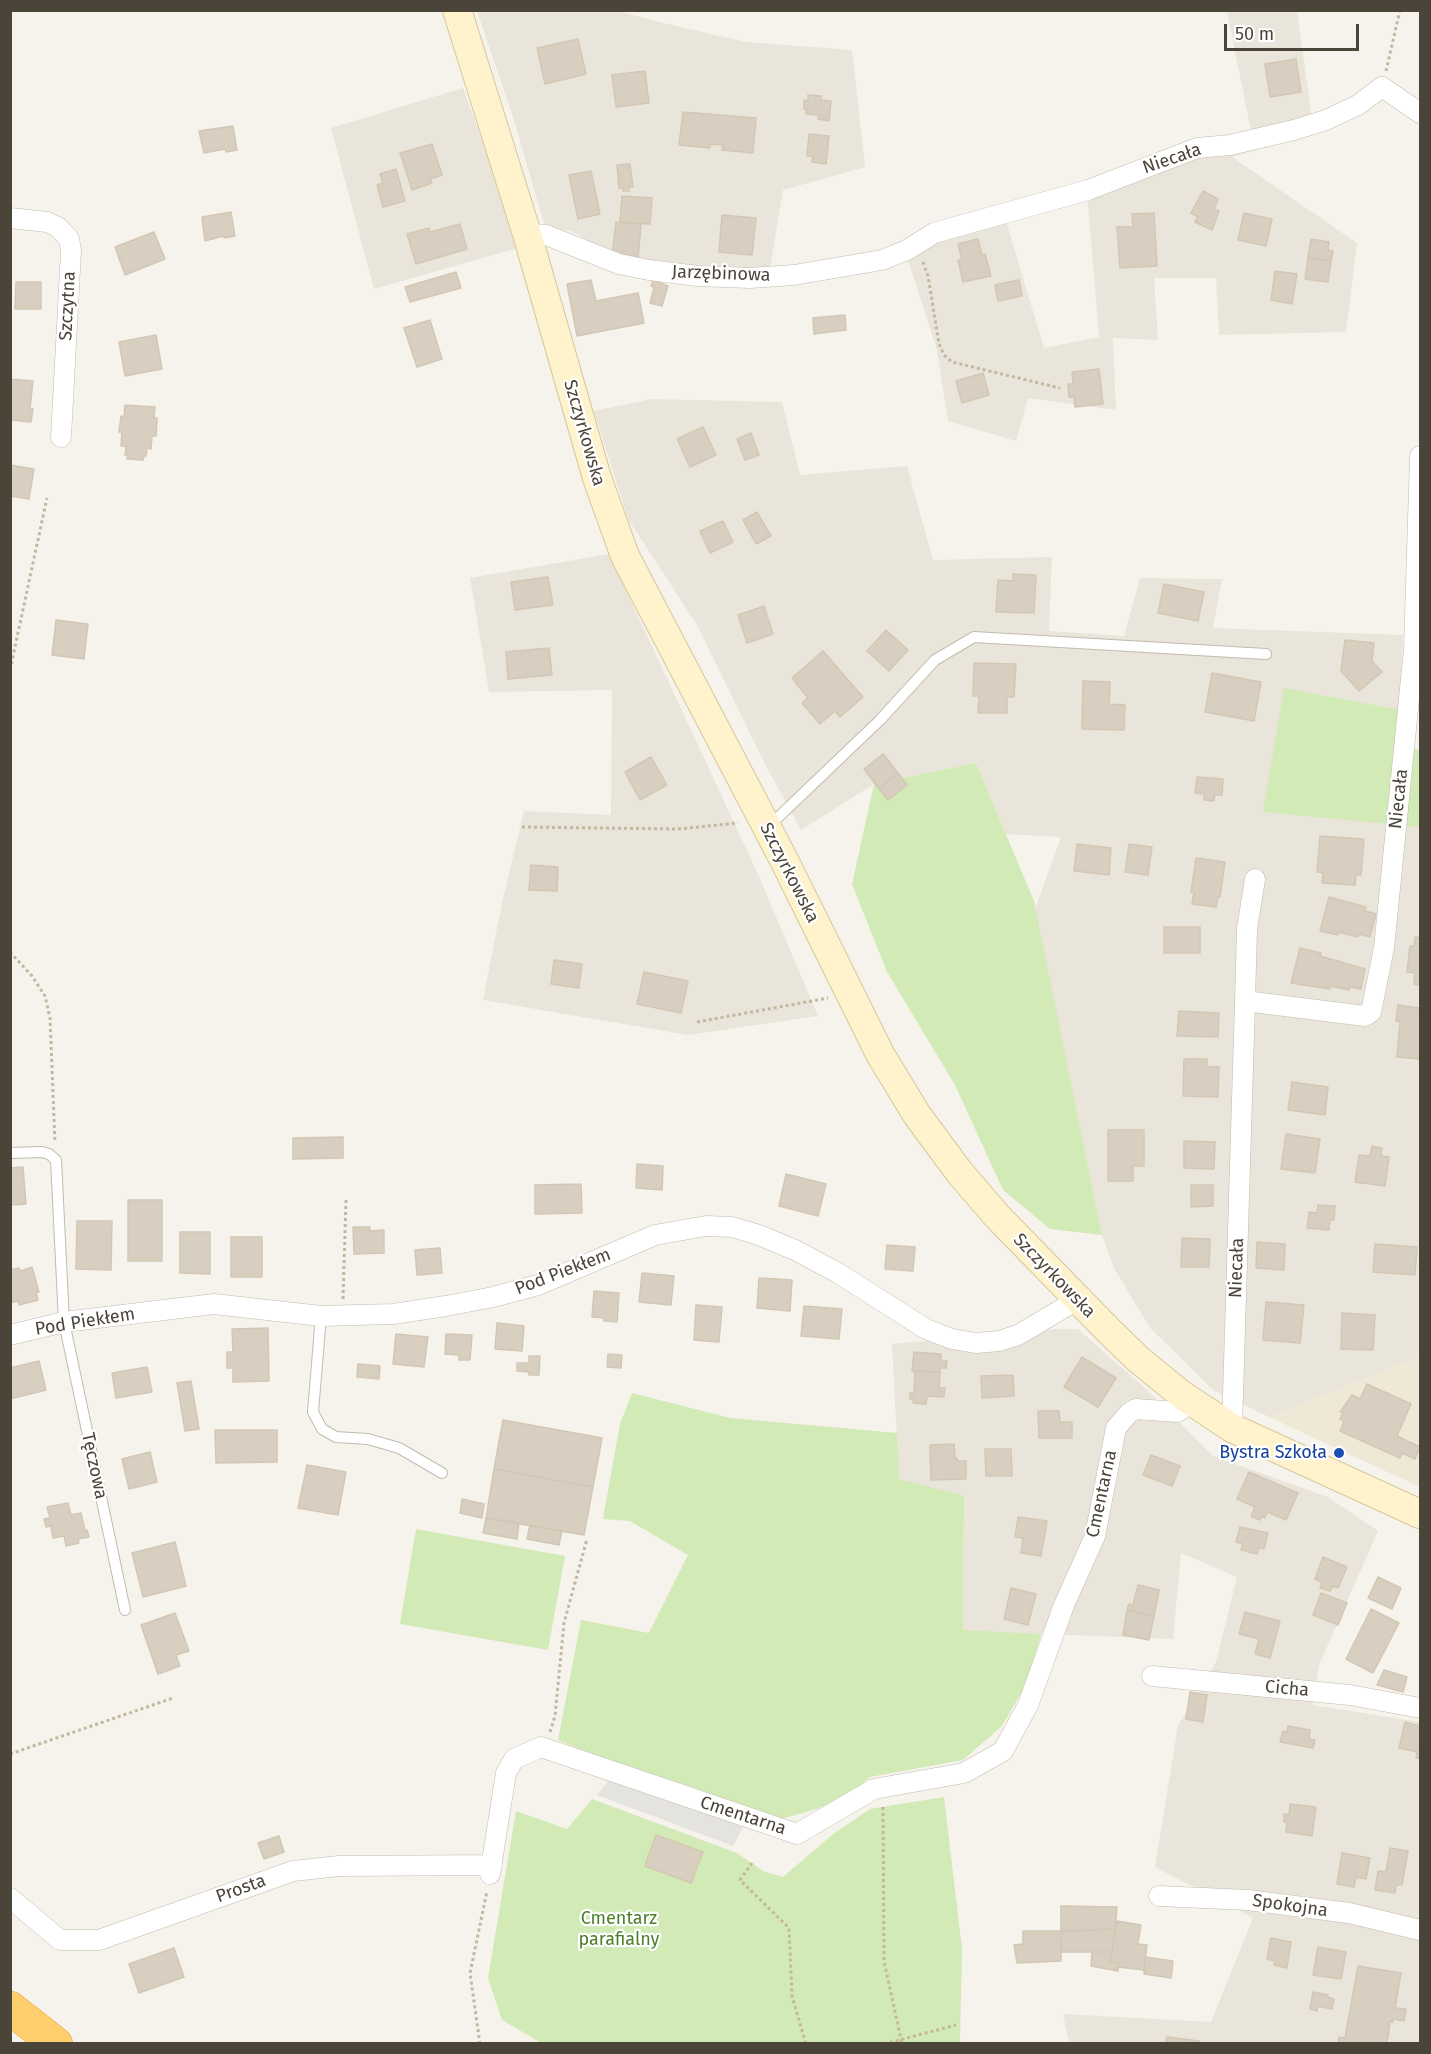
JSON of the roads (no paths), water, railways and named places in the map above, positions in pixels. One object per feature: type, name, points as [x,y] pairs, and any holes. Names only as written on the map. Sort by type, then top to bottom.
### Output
[{"type":"highway","points":[[10,2008],[56,2043]]},
{"type":"main road","name":"Szczyrkowska","points":[[457,10],[527,234],[597,478],[625,556],[896,1082],[937,1144],[997,1216],[1077,1300],[1138,1359],[1193,1402],[1232,1428],[1420,1514]]},
{"type":"street","name":"Niecała","points":[[911,247],[934,233],[1088,190],[1197,148],[1261,139],[1326,120],[1358,105],[1382,87],[1420,113]]},
{"type":"street","name":"Szczytna","points":[[10,218],[47,222],[58,227],[69,239],[71,250],[61,437]]},
{"type":"street","name":"Jarzębinowa","points":[[527,234],[546,235],[619,264],[698,276],[750,278],[837,269],[882,260],[911,247]]},
{"type":"street","name":"Niecała","points":[[1245,1001],[1365,1016],[1371,1012],[1384,948],[1414,649],[1420,456]]},
{"type":"street","name":"Niecała","points":[[1232,1428],[1247,929],[1255,879]]},
{"type":"street","name":"Pod Piekłem","points":[[10,1335],[64,1322],[214,1304],[321,1316],[393,1314],[493,1297],[538,1285],[656,1235],[706,1226],[732,1227],[795,1250],[926,1329],[951,1339],[976,1343],[999,1341],[1018,1335],[1077,1300]]},
{"type":"street","name":"Cmentarna","points":[[491,1870],[506,1773],[514,1759],[541,1747],[797,1834],[874,1789],[964,1773],[1003,1751],[1028,1705],[1064,1605],[1095,1536],[1116,1428],[1122,1419],[1137,1408],[1177,1412],[1193,1402]]},
{"type":"street","name":"Cicha","points":[[1152,1676],[1350,1695],[1420,1708]]},
{"type":"street","name":"Prosta","points":[[10,1898],[60,1940],[99,1940],[293,1871],[339,1866],[491,1870]]},
{"type":"street","name":"Spokojna","points":[[1159,1896],[1248,1900],[1349,1913],[1420,1930]]},
{"type":"lane","points":[[765,825],[880,720],[935,660],[974,637],[1266,654]]},
{"type":"lane","name":"Tęczowa","points":[[10,1154],[42,1152],[56,1160],[64,1322],[125,1610]]},
{"type":"lane","points":[[321,1316],[313,1412],[322,1429],[336,1437],[368,1439],[399,1448],[442,1473]]},
{"type":"place","name":"Bystra Szkoła","points":[[1339,1453]]},
{"type":"park label","name":"Cmentarz parafialny","points":[[619,1929]]}]
